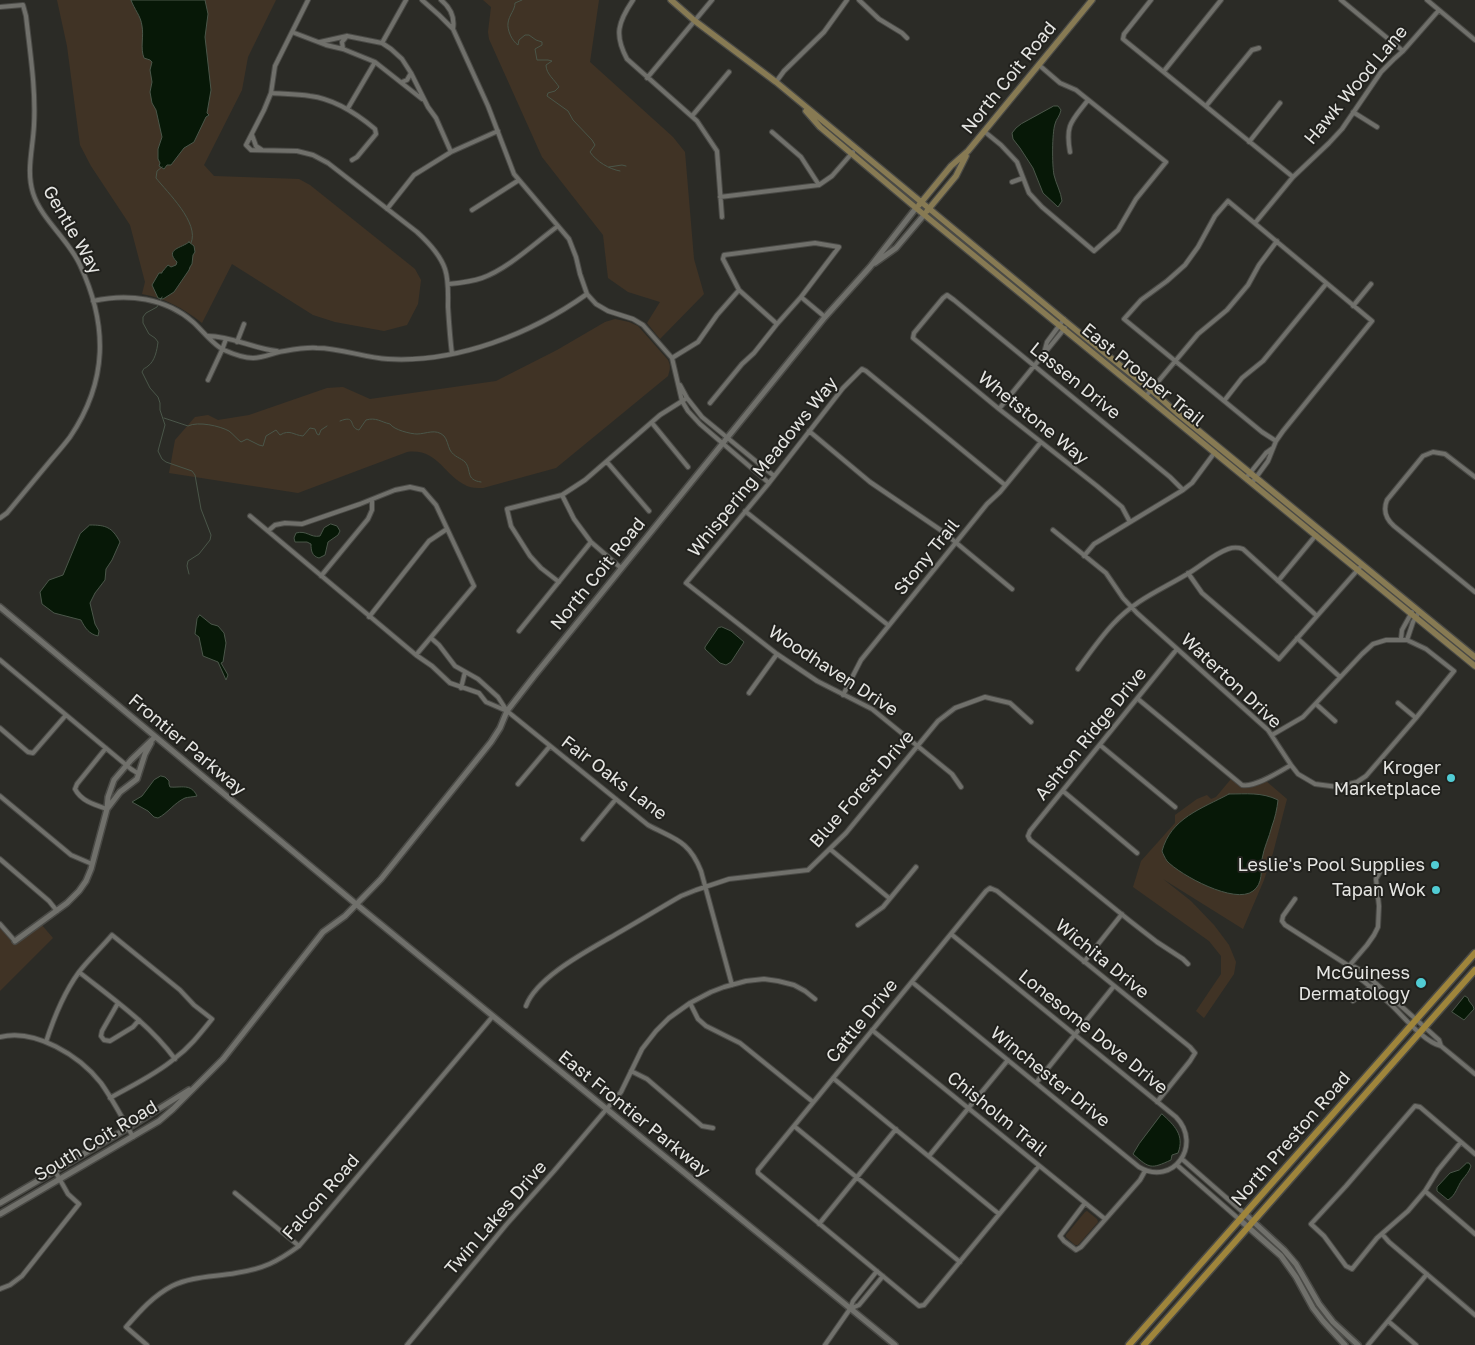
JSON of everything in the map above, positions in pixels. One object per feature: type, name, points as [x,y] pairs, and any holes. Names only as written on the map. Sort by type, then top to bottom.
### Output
[{"type":"main road","name":"East Prosper Trail","points":[[671,0],[776,82],[1151,390],[1248,475],[1415,613],[1475,666]]},
{"type":"main road","name":"North Coit Road","points":[[916,208],[952,166],[968,151],[1092,0]]},
{"type":"main road","name":"East Prosper Trail","points":[[798,101],[820,127],[924,215],[1215,452],[1248,475]]},
{"type":"main road","name":"North Coit Road","points":[[924,215],[956,176],[968,151]]},
{"type":"main road","name":"East Prosper Trail","points":[[1254,480],[1316,535],[1360,567]]},
{"type":"main road","name":"East Prosper Trail","points":[[1415,613],[1475,657]]},
{"type":"main road","name":"North Preston Road","points":[[1130,1345],[1475,953]]},
{"type":"main road","name":"North Preston Road","points":[[1144,1345],[1475,970]]},
{"type":"street","points":[[308,0],[275,66],[271,93],[246,145],[251,150],[297,151],[313,155],[328,163],[417,232],[438,255],[445,269],[448,284],[449,335],[452,354]]},
{"type":"street","points":[[382,43],[406,0]]},
{"type":"street","points":[[422,0],[453,29],[472,69],[514,174],[569,240],[587,294],[596,304],[608,311],[633,319],[643,325],[672,358],[682,401],[700,424],[769,483]]},
{"type":"street","points":[[440,0],[452,13],[453,29]]},
{"type":"street","points":[[633,0],[625,12],[618,34],[621,48],[627,59],[692,116],[717,151],[722,217]]},
{"type":"street","points":[[647,78],[712,0]]},
{"type":"street","points":[[776,82],[784,71],[824,32],[846,0]]},
{"type":"street","points":[[858,0],[879,19],[902,33],[906,38]]},
{"type":"street","points":[[1151,0],[1124,34],[1123,39],[1293,177]]},
{"type":"street","points":[[1164,72],[1221,0]]},
{"type":"street","points":[[1341,0],[1403,51]]},
{"type":"street","points":[[1427,0],[1475,40]]},
{"type":"street","name":"Gentle Way","points":[[0,6],[23,6],[26,16],[34,106],[30,174],[33,193],[44,213],[80,264],[98,315],[101,346],[95,384],[81,419],[69,439],[8,513],[0,518]]},
{"type":"street","name":"Hawk Wood Lane","points":[[1255,223],[1293,177],[1342,129],[1381,72],[1403,51],[1439,10]]},
{"type":"street","points":[[292,32],[343,49],[374,62],[424,100]]},
{"type":"street","points":[[320,42],[347,36],[382,43],[391,48],[402,59],[411,73],[424,100],[436,118],[451,152]]},
{"type":"street","points":[[343,49],[342,42],[347,36]]},
{"type":"street","points":[[1206,106],[1252,50],[1259,48]]},
{"type":"street","points":[[348,108],[374,62]]},
{"type":"street","points":[[984,132],[1002,145],[1017,162],[1030,193],[1042,207],[1094,251],[1118,230],[1136,199],[1166,162],[1076,90],[1060,83],[1039,65]]},
{"type":"street","points":[[692,116],[728,72]]},
{"type":"street","points":[[402,82],[407,80],[411,73]]},
{"type":"street","points":[[271,93],[310,96],[329,100],[348,108],[375,129],[376,134],[357,157],[352,160]]},
{"type":"street","points":[[1070,152],[1068,138],[1070,124],[1088,100]]},
{"type":"street","points":[[1249,142],[1280,102]]},
{"type":"street","points":[[1353,112],[1377,127]]},
{"type":"street","points":[[387,209],[414,175],[451,152],[498,131]]},
{"type":"street","points":[[772,132],[801,157],[819,184]]},
{"type":"street","points":[[252,135],[256,146],[262,150]]},
{"type":"street","points":[[720,197],[819,184],[832,176],[856,148]]},
{"type":"street","points":[[1012,182],[1023,178]]},
{"type":"street","points":[[472,210],[519,180]]},
{"type":"street","points":[[1254,480],[1268,461],[1276,441],[1292,419],[1372,321],[1228,201],[1215,216],[1198,247],[1184,264],[1167,281],[1141,300],[1124,319],[1262,432],[1276,441]]},
{"type":"street","name":"North Coit Road","points":[[356,904],[381,879],[491,742],[500,728],[507,711],[621,568],[916,208]]},
{"type":"street","name":"North Coit Road","points":[[870,266],[896,248],[924,215]]},
{"type":"street","points":[[448,284],[469,281],[494,273],[558,226]]},
{"type":"street","points":[[1146,396],[1198,334],[1227,310],[1248,285],[1259,265],[1278,242]]},
{"type":"street","points":[[710,403],[801,297],[839,248],[815,243],[724,254],[723,259],[739,290],[777,324]]},
{"type":"street","points":[[1224,401],[1242,378],[1263,361],[1326,284]]},
{"type":"street","points":[[1353,306],[1371,284]]},
{"type":"street","points":[[672,358],[698,342],[739,290]]},
{"type":"street","points":[[94,301],[131,297],[162,304],[181,313],[192,321],[222,350],[252,358],[280,352],[317,348],[387,359],[426,359],[452,354],[509,337],[562,311],[587,294]]},
{"type":"street","name":"Lassen Drive","points":[[914,338],[914,334],[947,295],[1170,477],[1183,490]]},
{"type":"street","points":[[801,297],[825,317]]},
{"type":"street","points":[[999,409],[1035,366],[1044,353],[1047,342],[1066,321]]},
{"type":"street","points":[[238,342],[244,324]]},
{"type":"street","points":[[208,336],[218,336],[266,350],[280,352]]},
{"type":"street","name":"Whetstone Way","points":[[914,338],[999,409],[1122,507],[1130,522]]},
{"type":"street","points":[[208,380],[226,339]]},
{"type":"street","name":"Whispering Meadows Way","points":[[686,582],[769,483],[843,388],[862,369],[1005,485]]},
{"type":"street","points":[[677,381],[702,417],[774,476]]},
{"type":"street","points":[[559,582],[530,556],[511,526],[507,509],[562,496],[585,480],[660,416],[687,398]]},
{"type":"street","points":[[652,423],[688,467]]},
{"type":"street","points":[[809,431],[870,482],[956,542],[1012,589]]},
{"type":"street","name":"Stony Trail","points":[[843,695],[861,660],[888,625],[1040,442]]},
{"type":"street","points":[[1248,475],[1266,453],[1273,448]]},
{"type":"street","points":[[1084,556],[1094,544],[1192,483],[1215,452]]},
{"type":"street","points":[[1475,478],[1445,454],[1431,452],[1423,456],[1388,500],[1385,507],[1388,521],[1475,592]]},
{"type":"street","points":[[607,462],[649,511]]},
{"type":"street","points":[[268,531],[275,525],[284,523],[302,524],[372,500],[394,490],[410,487],[423,490],[436,505],[474,586],[416,655]]},
{"type":"street","points":[[562,496],[574,519],[591,542],[621,568]]},
{"type":"street","points":[[321,576],[368,519],[372,510],[372,500]]},
{"type":"street","points":[[746,511],[888,625]]},
{"type":"street","name":"Fair Oaks Lane","points":[[250,516],[369,617],[432,666],[450,683],[479,693],[492,705],[507,711],[648,825],[672,836],[685,846],[698,862],[732,985]]},
{"type":"street","points":[[369,617],[429,541],[447,529]]},
{"type":"street","name":"Waterton Drive","points":[[1053,530],[1106,573],[1132,608],[1268,730],[1298,774],[1315,784],[1338,787],[1357,782],[1366,776],[1454,671],[1426,649],[1407,640]]},
{"type":"street","points":[[1278,581],[1316,535]]},
{"type":"street","points":[[520,631],[591,542]]},
{"type":"street","points":[[1078,669],[1113,624],[1152,592],[1188,573],[1218,553],[1236,547],[1243,549],[1317,616]]},
{"type":"street","points":[[1188,573],[1202,592],[1279,658],[1360,567]]},
{"type":"street","name":"Woodhaven Drive","points":[[686,582],[776,654],[817,681],[872,709],[952,774],[961,787]]},
{"type":"street","name":"Frontier Parkway","points":[[0,607],[356,904]]},
{"type":"street","points":[[1400,639],[1402,630],[1415,613]]},
{"type":"street","points":[[1272,735],[1303,717],[1340,676],[1374,644],[1386,640],[1407,640],[1415,613]]},
{"type":"street","name":"Fair Oaks Lane","points":[[431,638],[440,645],[455,666],[478,679],[498,697],[507,711]]},
{"type":"street","points":[[1298,638],[1340,676]]},
{"type":"street","name":"Ashton Ridge Drive","points":[[1122,914],[1030,840],[1028,836],[1030,831],[1177,649]]},
{"type":"street","points":[[749,693],[776,654]]},
{"type":"street","points":[[0,660],[139,774]]},
{"type":"street","points":[[461,688],[465,672]]},
{"type":"street","points":[[483,698],[490,690]]},
{"type":"street","name":"Blue Forest Drive","points":[[526,1006],[530,996],[566,964],[681,896],[729,879],[808,870],[846,833],[938,721],[955,708],[985,697],[1010,703],[1031,722]]},
{"type":"street","points":[[1138,699],[1242,785],[1249,786],[1291,765]]},
{"type":"street","points":[[1398,702],[1416,718]]},
{"type":"street","points":[[1316,704],[1335,721]]},
{"type":"street","points":[[0,730],[28,752],[33,752],[66,715]]},
{"type":"street","points":[[0,924],[15,941],[56,911],[79,891],[86,881],[92,864],[107,810],[108,796],[114,780],[155,736]]},
{"type":"street","points":[[107,810],[120,792],[137,779],[145,754],[155,736]]},
{"type":"street","points":[[1100,745],[1175,807]]},
{"type":"street","points":[[518,784],[550,746]]},
{"type":"street","points":[[106,748],[74,789],[87,802],[107,810]]},
{"type":"street","points":[[1063,791],[1137,853]]},
{"type":"street","points":[[0,796],[71,855],[92,864]]},
{"type":"street","points":[[583,839],[616,799]]},
{"type":"street","points":[[830,848],[890,898]]},
{"type":"street","points":[[0,859],[45,897],[56,911]]},
{"type":"street","points":[[858,925],[883,907],[916,867]]},
{"type":"street","points":[[1349,966],[1367,945],[1378,927],[1379,906],[1376,879],[1380,872]]},
{"type":"street","name":"Cattle Drive","points":[[819,1224],[758,1173],[758,1170],[950,934],[990,888]]},
{"type":"street","name":"Wichita Drive","points":[[990,888],[997,891],[1195,1052],[1157,1102]]},
{"type":"street","points":[[1295,899],[1282,921],[1285,925],[1349,966],[1355,967],[1376,983],[1435,1044],[1441,1046],[1475,1074]]},
{"type":"street","name":"East Frontier Parkway","points":[[356,904],[895,1345]]},
{"type":"street","name":"South Coit Road","points":[[0,1214],[133,1137],[159,1121],[173,1109],[223,1059],[323,932],[345,916],[356,904]]},
{"type":"street","points":[[1084,962],[1122,914],[1188,964]]},
{"type":"street","name":"Lonesome Dove Drive","points":[[950,934],[1176,1117],[1185,1130],[1187,1142],[1182,1159]]},
{"type":"street","points":[[46,1042],[62,998],[79,972],[112,935],[180,990],[194,1005],[212,1019],[195,1040],[175,1059],[110,1098]]},
{"type":"street","points":[[1349,966],[1352,972],[1390,1003],[1400,1015],[1414,1023]]},
{"type":"street","points":[[79,972],[139,1020],[166,1047],[175,1059]]},
{"type":"street","name":"Twin Lakes Drive","points":[[407,1345],[506,1225],[621,1092],[642,1049],[656,1030],[675,1013],[719,988],[764,979],[778,980],[794,985],[814,999]]},
{"type":"street","name":"Winchester Drive","points":[[912,982],[1145,1171]]},
{"type":"street","points":[[1353,1001],[1376,983]]},
{"type":"street","points":[[1036,1083],[1114,986]]},
{"type":"street","points":[[118,1003],[102,1031],[101,1036],[104,1040],[110,1041],[134,1027],[139,1020]]},
{"type":"street","points":[[690,1003],[698,1019],[706,1026],[740,1043],[813,1102]]},
{"type":"street","name":"Falcon Road","points":[[147,1345],[126,1327],[150,1300],[173,1286],[195,1279],[260,1268],[281,1260],[299,1246],[493,1016]]},
{"type":"street","name":"Chisholm Trail","points":[[872,1030],[1105,1219]]},
{"type":"street","points":[[0,1037],[20,1036],[46,1042],[66,1052],[86,1067],[102,1084],[133,1137]]},
{"type":"street","points":[[929,1156],[1008,1060]]},
{"type":"street","points":[[631,1071],[647,1079],[702,1126],[713,1128]]},
{"type":"street","points":[[833,1078],[999,1214]]},
{"type":"street","name":"South Coit Road","points":[[0,1203],[128,1128],[199,1082]]},
{"type":"street","points":[[1462,1142],[1438,1170],[1425,1191],[1402,1217],[1382,1234],[1354,1267],[1350,1269],[1339,1258],[1324,1236],[1311,1224],[1413,1107],[1420,1107],[1462,1142],[1475,1154]]},
{"type":"street","points":[[794,1126],[960,1262]]},
{"type":"street","points":[[896,1129],[819,1224],[919,1306],[924,1305],[1039,1166]]},
{"type":"street","points":[[1086,1204],[1060,1236],[1076,1250],[1081,1247],[1140,1180],[1145,1171],[1167,1171],[1177,1165],[1182,1159],[1281,1256],[1323,1322],[1345,1345]]},
{"type":"street","points":[[1177,1165],[1243,1217]]},
{"type":"street","points":[[1190,1176],[1195,1170]]},
{"type":"street","points":[[0,1289],[22,1276],[79,1204],[68,1194],[55,1171]]},
{"type":"street","points":[[1425,1191],[1475,1234]]},
{"type":"street","points":[[235,1193],[299,1246]]},
{"type":"street","points":[[1251,1225],[1284,1250],[1296,1264],[1319,1304],[1333,1322],[1358,1345]]},
{"type":"street","points":[[1382,1234],[1475,1315]]},
{"type":"street","points":[[825,1345],[850,1309],[853,1301],[877,1271]]},
{"type":"street","points":[[1368,1345],[1427,1274]]},
{"type":"street","points":[[850,1309],[859,1305],[883,1276]]},
{"type":"street","points":[[1388,1321],[1416,1345]]},
{"type":"shaded area","points":[[57,0],[276,0],[248,57],[242,90],[204,165],[214,176],[299,179],[310,185],[415,269],[421,280],[418,304],[407,325],[384,331],[335,322],[313,315],[232,264],[202,323],[174,304],[142,294],[145,282],[130,225],[91,166],[80,145],[67,46]]},
{"type":"shaded area","points":[[131,0],[205,0],[208,14],[205,37],[211,90],[207,113],[209,115],[206,117],[194,142],[184,148],[171,165],[167,165],[164,169],[159,166],[158,149],[162,137],[150,92],[152,62],[144,58],[141,22]]},
{"type":"shaded area","points":[[483,0],[599,0],[590,62],[673,137],[685,152],[694,259],[704,294],[660,339],[647,323],[660,302],[628,292],[608,278],[603,235],[542,157],[489,39],[491,7]]},
{"type":"shaded area","points":[[1054,106],[1058,106],[1061,110],[1055,124],[1053,141],[1054,175],[1062,201],[1058,207],[1043,193],[1033,168],[1013,139],[1012,133],[1021,124]]},
{"type":"shaded area","points":[[189,242],[194,246],[195,252],[189,270],[174,292],[163,299],[158,298],[152,285],[159,273],[162,273],[168,265],[171,267],[176,265],[177,262],[172,254],[175,249]]},
{"type":"shaded area","points":[[615,319],[638,326],[668,360],[670,368],[668,376],[556,468],[483,488],[475,488],[459,481],[440,463],[426,454],[407,452],[298,493],[169,473],[175,440],[195,417],[208,415],[218,420],[249,415],[327,388],[343,387],[370,399],[496,381],[557,350],[605,322]]},
{"type":"shaded area","points":[[331,524],[337,526],[340,531],[338,535],[328,542],[325,555],[319,558],[312,553],[311,544],[295,542],[296,533],[303,532],[320,536],[324,528]]},
{"type":"shaded area","points":[[90,525],[108,528],[120,542],[106,569],[105,580],[90,603],[95,624],[99,631],[98,636],[92,634],[81,620],[54,613],[42,604],[40,592],[49,580],[63,575],[80,534]]},
{"type":"shaded area","points":[[200,615],[211,624],[218,626],[224,633],[226,643],[223,662],[221,663],[228,675],[226,680],[218,662],[203,656],[199,637],[195,634],[197,619]]},
{"type":"shaded area","points":[[722,627],[731,631],[744,642],[731,662],[726,665],[720,663],[705,649],[718,628]]},
{"type":"shaded area","points":[[161,776],[169,781],[170,787],[192,789],[197,796],[181,800],[158,818],[132,802],[142,796],[154,780]]},
{"type":"shaded area","points":[[1231,779],[1241,786],[1248,788],[1266,781],[1287,799],[1264,880],[1243,929],[1163,879],[1191,901],[1214,925],[1229,945],[1236,962],[1234,974],[1204,1018],[1196,1011],[1221,974],[1221,956],[1209,941],[1133,887],[1141,861],[1175,823],[1175,815],[1197,799],[1207,795],[1211,799],[1216,797]]},
{"type":"shaded area","points":[[1229,794],[1260,795],[1278,800],[1275,817],[1262,859],[1260,881],[1253,891],[1245,894],[1221,891],[1183,874],[1167,861],[1162,851],[1172,830],[1180,822]]},
{"type":"shaded area","points":[[41,924],[53,938],[0,991],[0,927],[15,945]]},
{"type":"shaded area","points":[[1465,996],[1474,1009],[1464,1020],[1452,1012]]},
{"type":"shaded area","points":[[1162,1114],[1177,1131],[1180,1147],[1178,1153],[1172,1155],[1171,1160],[1155,1166],[1147,1165],[1133,1154]]},
{"type":"shaded area","points":[[1467,1163],[1471,1166],[1469,1170],[1455,1193],[1448,1200],[1437,1191],[1437,1187],[1450,1173],[1459,1170]]},
{"type":"shaded area","points":[[1087,1211],[1098,1222],[1078,1245],[1075,1245],[1066,1235]]},
{"type":"waterway","points":[[522,0],[515,3],[509,20],[508,29],[512,38],[518,45],[519,40],[525,35],[529,35],[542,42],[542,45],[535,49],[537,60],[552,61],[546,65],[546,68],[559,87],[555,91],[548,93],[547,96],[568,111],[573,120],[592,140],[595,145],[590,152],[593,156],[612,169],[620,171]]},
{"type":"waterway","points":[[609,167],[626,166]]},
{"type":"waterway","points":[[162,167],[157,171],[156,178],[187,217],[193,235],[191,243]]},
{"type":"waterway","points":[[162,297],[157,307],[146,313],[143,317],[143,323],[149,334],[158,342],[154,358],[142,372],[150,388],[158,397],[165,425],[158,451],[166,462],[192,471],[195,475],[201,509],[211,535],[210,540],[199,554],[188,561],[189,574]]},
{"type":"waterway","points":[[164,418],[188,426],[203,424],[220,427],[229,431],[241,442],[247,439],[263,446],[266,436],[276,430],[280,435],[289,432],[303,436],[310,428],[315,429],[319,435],[321,430],[327,426]]},
{"type":"waterway","points":[[340,421],[349,419],[354,427],[359,430],[366,420],[373,419],[411,433],[438,432],[445,437],[450,450],[455,456],[465,462],[471,477],[481,482]]},
{"type":"place","name":"Kroger Marketplace","points":[[1451,778]]},
{"type":"place","name":"Leslie's Pool Supplies","points":[[1435,865]]},
{"type":"place","name":"Tapan Wok","points":[[1436,890]]},
{"type":"place","name":"McGuiness Dermatology","points":[[1421,983]]}]
